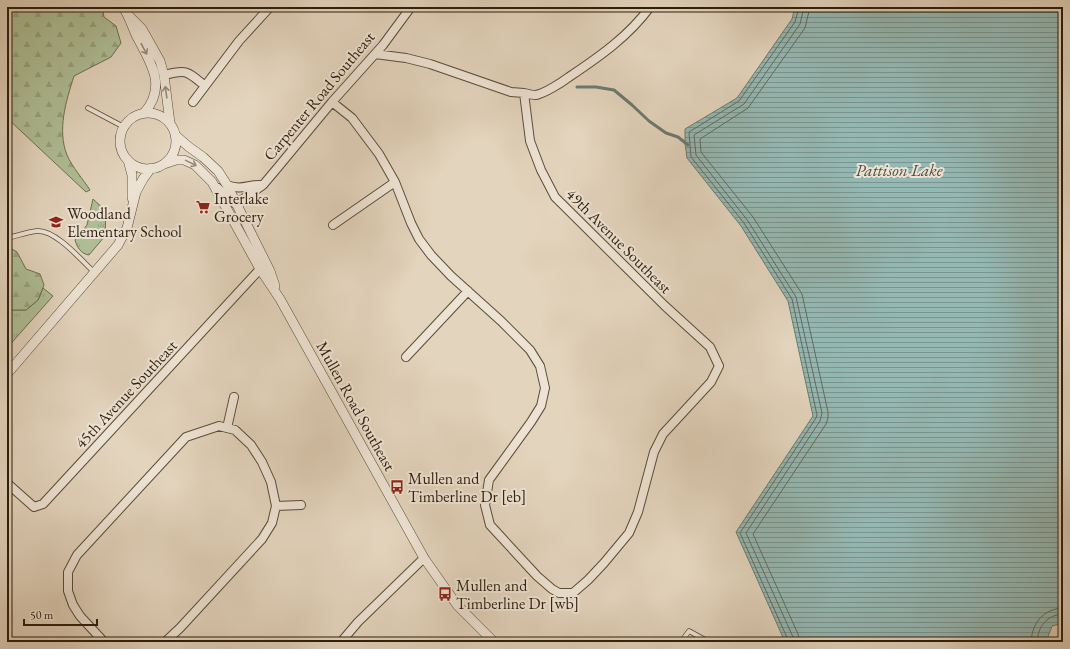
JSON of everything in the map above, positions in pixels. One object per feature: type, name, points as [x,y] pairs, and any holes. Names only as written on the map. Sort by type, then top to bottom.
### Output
[{"type":"street","points":[[193,102],[239,41],[270,7]]},
{"type":"street","name":"Carpenter Road Southeast","points":[[236,204],[263,185],[332,102],[375,54],[411,7]]},
{"type":"street","points":[[375,54],[406,58],[430,64],[511,92],[536,95],[557,85],[626,35],[650,7]]},
{"type":"street","points":[[126,10],[142,29],[160,61],[164,75],[170,123],[175,134],[176,144],[173,153],[164,164],[151,168],[138,166],[128,160]]},
{"type":"street","points":[[126,10],[135,33],[152,65],[156,79],[156,87],[151,106],[144,113]]},
{"type":"street","points":[[164,75],[179,70],[191,74],[206,86]]},
{"type":"street","name":"49th Avenue Southeast","points":[[468,291],[530,350],[540,366],[545,388],[541,406],[489,480],[485,505],[490,526],[552,589],[559,593],[573,593],[598,568],[629,533],[638,512],[654,452],[663,434],[711,382],[719,366],[710,347],[664,306],[554,197],[541,170],[530,141],[524,93]]},
{"type":"street","points":[[332,102],[352,118],[364,132],[379,154],[395,182],[419,239],[431,256],[468,291],[406,358]]},
{"type":"street","points":[[7,374],[118,245],[127,228],[132,204],[132,175],[121,142],[124,127],[134,117],[144,113],[158,115],[170,123]]},
{"type":"street","name":"Mullen Road Southeast","points":[[175,134],[189,147],[210,162],[227,185],[270,272],[280,299]]},
{"type":"street","name":"Mullen Road Southeast","points":[[164,164],[176,160],[184,160],[195,165],[212,182],[260,269],[280,299],[424,558],[457,605],[494,642]]},
{"type":"street","points":[[132,204],[140,186],[151,168]]},
{"type":"street","points":[[212,182],[231,202],[236,204]]},
{"type":"street","points":[[333,225],[395,182]]},
{"type":"street","name":"Carpenter Road Southeast","points":[[227,185],[245,188],[256,184],[263,185]]},
{"type":"street","name":"45th Avenue Southeast","points":[[8,484],[34,507],[43,504],[260,269]]},
{"type":"street","points":[[227,428],[234,397]]},
{"type":"street","points":[[104,642],[80,616],[73,605],[68,591],[68,572],[77,555],[186,437],[219,426],[235,430],[251,445],[272,482],[276,506],[272,523],[262,539],[180,628],[165,642]]},
{"type":"street","points":[[276,506],[301,505]]},
{"type":"street","points":[[341,642],[358,622],[424,558]]},
{"type":"lane","points":[[88,108],[124,127]]},
{"type":"lane","points":[[7,238],[39,231],[46,233],[57,239],[94,273]]},
{"type":"lane","points":[[681,642],[689,631],[709,642]]},
{"type":"green space","points":[[7,7],[102,7],[104,17],[116,26],[121,43],[111,57],[74,76],[68,95],[64,116],[64,145],[72,164],[90,190],[86,192],[7,118]]},
{"type":"green space","points":[[93,199],[106,211],[105,236],[89,255],[80,250],[75,240],[87,225]]},
{"type":"green space","points":[[7,246],[17,252],[26,269],[40,274],[44,285],[38,300],[26,310],[7,310]]},
{"type":"green space","points":[[43,288],[53,296],[7,348],[7,310],[26,310],[38,300]]},
{"type":"water","name":"Pattison Lake","points":[[795,7],[1063,7],[1063,623],[1052,626],[1046,642],[785,642],[736,532],[813,416],[788,301],[741,226],[687,158],[685,129],[737,98],[792,19]]},
{"type":"waterway","points":[[577,87],[596,87],[614,90],[649,121],[666,133],[678,137],[688,145]]},
{"type":"place","name":"Interlake Grocery","points":[[203,207]]},
{"type":"place","name":"Woodland Elementary School","points":[[56,222]]},
{"type":"place","name":"Mullen and Timberline Dr [eb]","points":[[397,487]]},
{"type":"place","name":"Mullen and Timberline Dr [wb]","points":[[445,594]]}]
